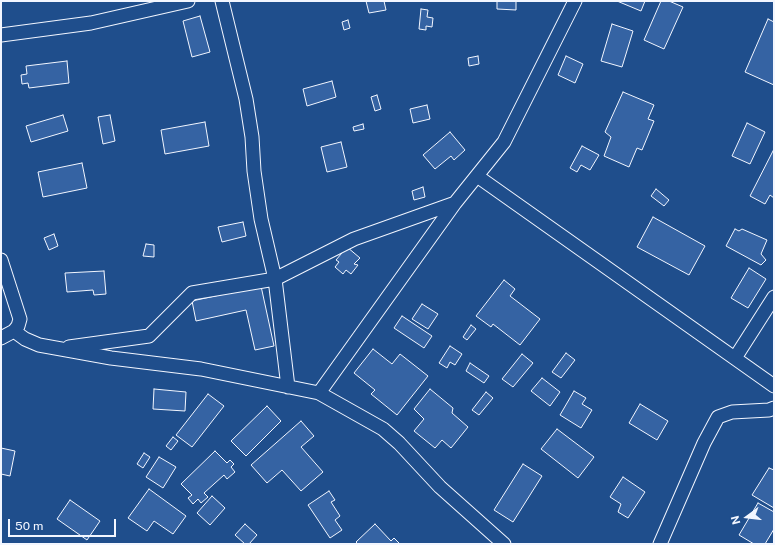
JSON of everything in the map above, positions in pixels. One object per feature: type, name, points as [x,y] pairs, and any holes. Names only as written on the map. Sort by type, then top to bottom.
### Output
[{"type":"street","points":[[1,35],[91,23],[188,1]]},
{"type":"street","points":[[222,1],[246,99],[252,137],[254,171],[261,219],[275,279],[288,387]]},
{"type":"street","points":[[320,393],[455,203],[504,142],[575,1]]},
{"type":"street","points":[[477,176],[774,386]]},
{"type":"street","points":[[57,349],[149,336],[192,293],[275,279],[354,238],[455,203]]},
{"type":"street","points":[[1,260],[20,319],[18,326],[14,331],[1,338]]},
{"type":"street","points":[[735,358],[774,297]]},
{"type":"street","points":[[14,331],[25,339],[39,345],[57,349],[110,358],[201,369],[320,393],[383,429],[399,443],[440,487],[504,544]]},
{"type":"street","points":[[660,544],[704,443],[718,417],[732,412],[769,410],[774,408]]},
{"type":"building","points":[[366,1],[384,1],[386,10],[369,13]]},
{"type":"building","points":[[497,1],[516,1],[516,10],[497,9]]},
{"type":"building","points":[[617,1],[645,1],[641,11]]},
{"type":"building","points":[[661,1],[669,1],[683,7],[664,49],[644,40]]},
{"type":"building","points":[[421,9],[428,10],[427,17],[433,18],[432,27],[426,26],[426,30],[419,29]]},
{"type":"building","points":[[200,16],[210,52],[192,57],[183,21]]},
{"type":"building","points":[[768,19],[774,22],[774,85],[745,72]]},
{"type":"building","points":[[348,20],[350,28],[344,30],[342,22]]},
{"type":"building","points":[[612,24],[633,31],[622,67],[601,61]]},
{"type":"building","points":[[478,56],[479,64],[469,66],[468,58]]},
{"type":"building","points":[[566,56],[583,64],[575,83],[558,75]]},
{"type":"building","points":[[67,61],[69,83],[29,88],[28,83],[22,84],[21,75],[27,74],[26,66]]},
{"type":"building","points":[[332,81],[336,97],[307,106],[303,89]]},
{"type":"building","points":[[623,92],[654,105],[648,119],[654,121],[642,150],[637,148],[629,167],[604,156],[611,137],[605,132]]},
{"type":"building","points":[[377,95],[381,109],[375,111],[371,97]]},
{"type":"building","points":[[427,105],[430,119],[413,123],[410,109]]},
{"type":"building","points":[[63,115],[68,131],[31,142],[26,126]]},
{"type":"building","points":[[110,115],[115,141],[103,144],[98,117]]},
{"type":"building","points":[[205,122],[209,146],[165,154],[161,130]]},
{"type":"building","points":[[747,123],[765,132],[750,164],[732,156]]},
{"type":"building","points":[[363,124],[364,129],[354,131],[353,127]]},
{"type":"building","points":[[450,132],[465,150],[454,160],[451,156],[435,169],[423,155]]},
{"type":"building","points":[[341,142],[347,167],[327,172],[321,147]]},
{"type":"building","points":[[582,146],[599,155],[590,170],[581,165],[577,172],[570,168]]},
{"type":"building","points":[[774,149],[774,198],[770,195],[765,204],[750,196]]},
{"type":"building","points":[[82,163],[87,188],[43,197],[38,172]]},
{"type":"building","points":[[423,187],[425,197],[414,200],[412,191]]},
{"type":"building","points":[[656,189],[669,200],[664,206],[651,196]]},
{"type":"building","points":[[653,217],[705,246],[689,275],[637,247]]},
{"type":"building","points":[[243,222],[246,236],[222,242],[218,227]]},
{"type":"building","points":[[735,229],[739,231],[742,229],[767,240],[761,254],[766,260],[761,265],[726,246]]},
{"type":"building","points":[[54,234],[58,246],[49,250],[44,238]]},
{"type":"building","points":[[146,244],[154,245],[154,257],[143,256]]},
{"type":"building","points":[[347,247],[360,258],[354,264],[358,265],[351,274],[346,270],[343,274],[335,267],[339,262],[336,260]]},
{"type":"building","points":[[749,268],[766,279],[748,308],[731,298]]},
{"type":"building","points":[[104,271],[106,294],[94,295],[93,290],[67,292],[65,273]]},
{"type":"building","points":[[504,280],[515,289],[510,296],[540,319],[520,345],[493,324],[491,327],[476,316]]},
{"type":"building","points":[[261,286],[274,346],[255,350],[246,310],[196,321],[192,301]]},
{"type":"building","points":[[422,304],[438,314],[428,329],[412,319]]},
{"type":"building","points":[[402,316],[432,336],[424,348],[394,328]]},
{"type":"building","points":[[471,325],[476,329],[467,340],[463,337]]},
{"type":"building","points":[[450,346],[462,354],[455,365],[450,362],[447,368],[439,363]]},
{"type":"building","points":[[373,349],[392,364],[400,354],[428,376],[397,415],[371,394],[375,390],[354,373]]},
{"type":"building","points":[[566,353],[575,360],[561,378],[552,372]]},
{"type":"building","points":[[522,354],[533,363],[513,387],[502,379]]},
{"type":"building","points":[[470,363],[489,376],[484,383],[466,371]]},
{"type":"building","points":[[542,378],[560,392],[550,406],[531,391]]},
{"type":"building","points":[[154,389],[186,392],[185,411],[153,409]]},
{"type":"building","points":[[430,389],[453,408],[452,413],[468,427],[451,448],[442,440],[435,448],[414,431],[424,419],[414,409]]},
{"type":"building","points":[[574,391],[586,398],[582,404],[592,410],[581,428],[560,415]]},
{"type":"building","points":[[486,392],[493,398],[479,415],[472,410]]},
{"type":"building","points":[[208,394],[224,406],[192,447],[176,435]]},
{"type":"building","points":[[640,404],[668,421],[657,440],[629,423]]},
{"type":"building","points":[[267,406],[281,421],[246,456],[231,441]]},
{"type":"building","points":[[301,421],[314,436],[301,447],[323,472],[301,491],[282,470],[267,483],[251,465]]},
{"type":"building","points":[[557,429],[594,457],[578,478],[541,449]]},
{"type":"building","points":[[173,437],[178,441],[171,450],[166,446]]},
{"type":"building","points":[[1,448],[15,451],[10,476],[1,474]]},
{"type":"building","points":[[215,451],[227,463],[230,460],[234,464],[231,467],[235,472],[227,479],[224,475],[204,493],[208,497],[201,503],[198,499],[193,504],[188,498],[192,495],[181,484]]},
{"type":"building","points":[[144,453],[150,457],[143,468],[137,464]]},
{"type":"building","points":[[159,457],[176,467],[163,488],[146,477]]},
{"type":"building","points":[[523,464],[542,476],[513,522],[494,510]]},
{"type":"building","points":[[769,468],[774,470],[774,508],[752,495]]},
{"type":"building","points":[[623,477],[645,492],[628,518],[618,512],[621,504],[610,497]]},
{"type":"building","points":[[149,489],[186,516],[173,534],[154,521],[147,531],[128,518]]},
{"type":"building","points":[[329,491],[335,500],[331,502],[340,516],[335,520],[342,530],[330,538],[308,505]]},
{"type":"building","points":[[212,496],[225,508],[210,525],[197,513]]},
{"type":"building","points":[[70,500],[100,521],[87,540],[57,519]]},
{"type":"building","points":[[758,503],[774,512],[774,529],[765,544],[754,544],[739,535]]},
{"type":"building","points":[[245,524],[257,535],[249,544],[245,544],[235,535]]},
{"type":"building","points":[[375,524],[391,541],[394,538],[400,544],[358,544],[356,542]]}]
